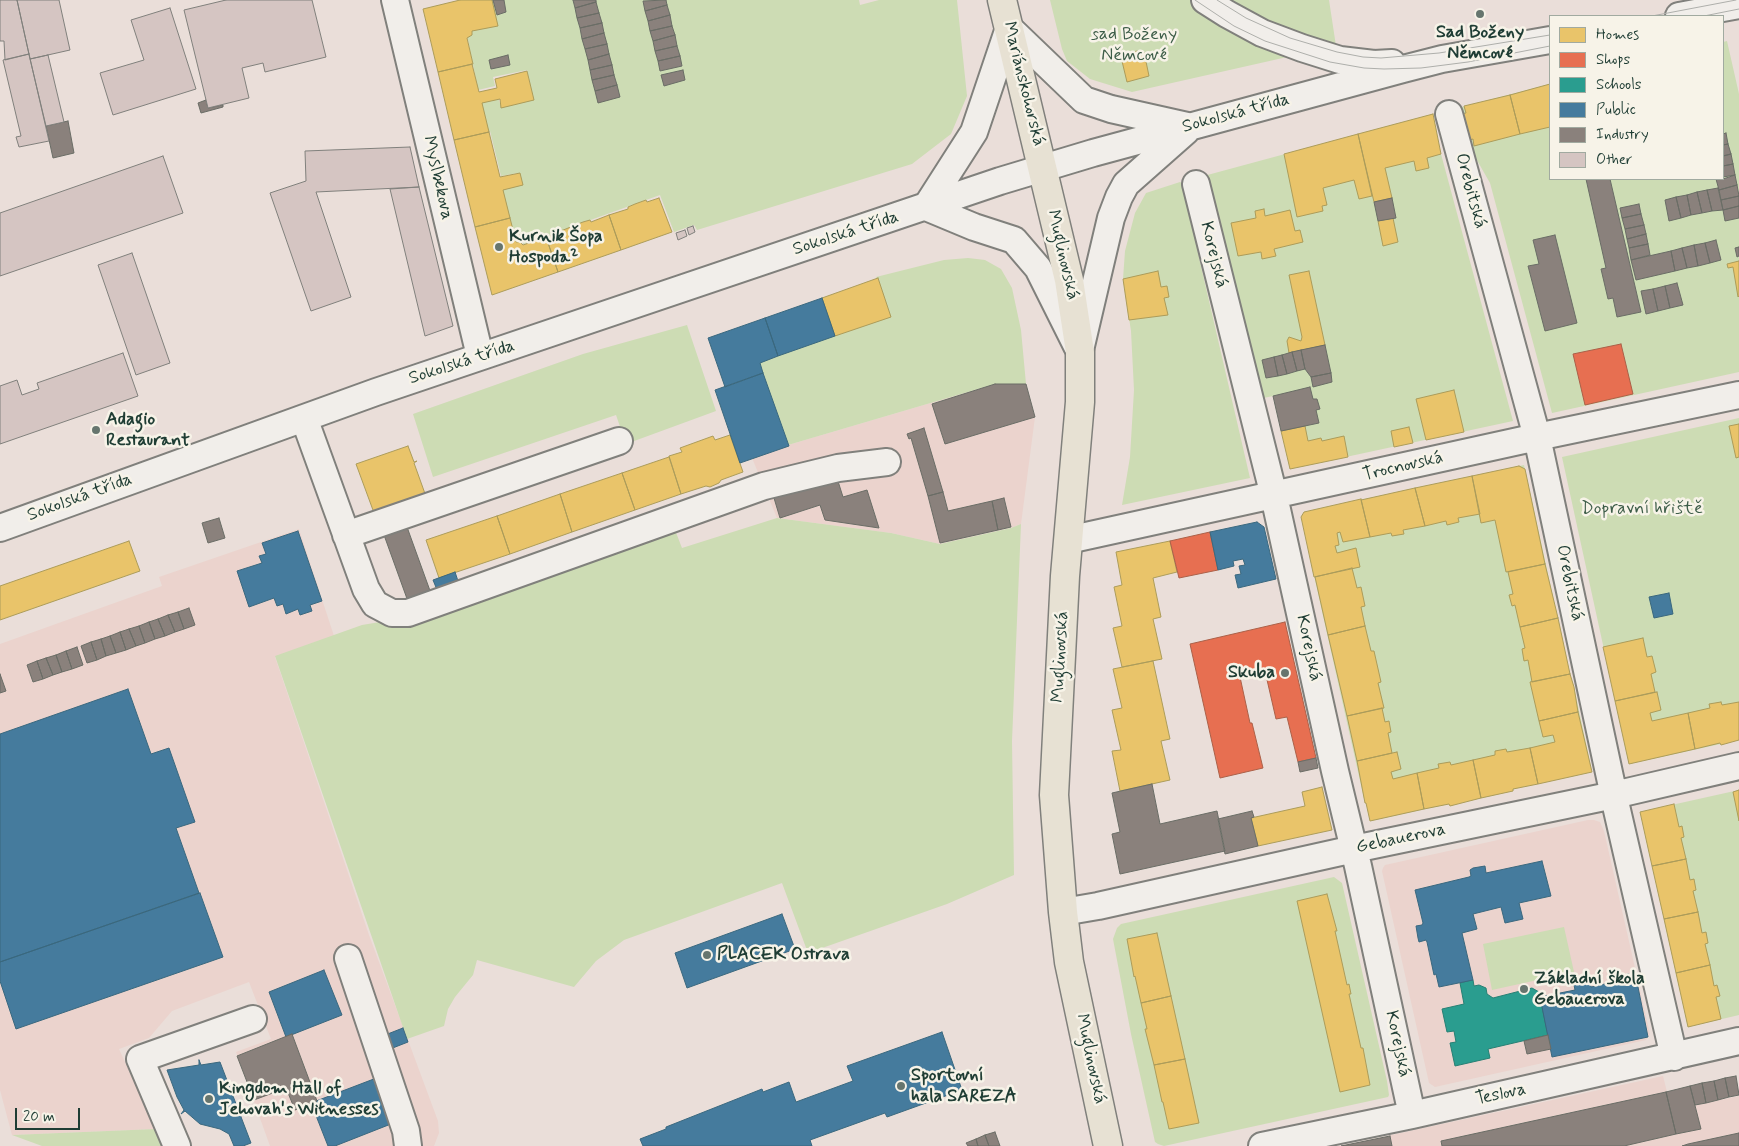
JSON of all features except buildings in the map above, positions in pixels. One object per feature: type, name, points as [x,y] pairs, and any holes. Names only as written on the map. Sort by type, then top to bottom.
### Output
[{"type":"main road","name":"Mariánskohorská","points":[[1002,0],[1043,168]]},
{"type":"main road","name":"Muglinovská","points":[[1043,168],[1069,280],[1080,352],[1080,402],[1068,540],[1054,795],[1063,912],[1069,962],[1108,1146]]},
{"type":"street","name":"Myslbekova","points":[[395,0],[480,356]]},
{"type":"street","points":[[1205,0],[1262,33],[1340,60],[1374,64],[1442,60]]},
{"type":"street","points":[[1684,15],[1739,4]]},
{"type":"street","points":[[1080,352],[1038,268],[1014,240],[974,227],[926,207],[974,132],[1009,28],[1084,100],[1111,109],[1191,127]]},
{"type":"street","name":"Sokolská třída","points":[[0,528],[480,356],[982,187],[1043,168],[1403,68],[1549,40]]},
{"type":"street","name":"Orebitská","points":[[1449,114],[1537,436],[1614,794],[1674,1057]]},
{"type":"street","points":[[1080,352],[1111,218],[1119,197],[1126,184],[1191,127]]},
{"type":"street","name":"Korejská","points":[[1196,184],[1274,496],[1412,1115]]},
{"type":"street","name":"Trocnovská","points":[[1068,540],[1274,496],[1537,436],[1739,395]]},
{"type":"street","points":[[304,418],[366,589],[375,604],[392,613],[408,612],[764,486],[838,468],[886,462]]},
{"type":"street","points":[[346,535],[620,441]]},
{"type":"street","name":"Gebauerova","points":[[1063,912],[1098,906],[1739,766]]},
{"type":"street","points":[[348,958],[406,1131],[408,1146]]},
{"type":"street","points":[[177,1146],[140,1059],[253,1018]]},
{"type":"street","name":"Teslova","points":[[1262,1146],[1412,1115],[1739,1041]]},
{"type":"shaded area","points":[[995,384],[1026,384],[1035,417],[1021,524],[940,544],[891,533],[777,518],[752,458],[788,445]]},
{"type":"shaded area","points":[[299,529],[334,636],[275,657],[369,935],[438,1121],[439,1133],[434,1146],[270,1146],[236,1052],[271,1039],[249,982],[172,1011],[149,1038],[119,1049],[156,1129],[12,1135],[0,1090],[0,644],[162,586],[159,577]]},
{"type":"shaded area","name":"Základní škola Gebauerova","points":[[1588,820],[1600,822],[1604,831],[1650,1034],[1646,1040],[1435,1087],[1429,1083],[1382,871],[1383,868],[1385,865]]},
{"type":"shaded area","points":[[1663,1076],[1667,1092],[1690,1086],[1695,1105],[1739,1096],[1739,1146],[1341,1146]]},
{"type":"green space","points":[[491,0],[859,0],[860,5],[879,0],[957,0],[967,96],[951,134],[912,164],[697,230],[694,225],[674,232],[660,195],[524,244],[515,239],[501,189],[521,184],[518,173],[501,176],[490,131],[487,132],[480,102],[498,98],[501,106],[533,99],[527,70],[493,77],[495,86],[478,90],[466,30]]},
{"type":"green space","name":"sad Boženy Němcové","points":[[1050,0],[1329,0],[1336,46],[1132,92],[1090,79],[1067,61],[1062,49]]},
{"type":"green space","points":[[1727,41],[1739,94],[1739,372],[1552,413],[1490,183],[1466,141],[1458,108],[1549,84],[1549,180],[1724,180],[1724,42]]},
{"type":"green space","points":[[1433,114],[1441,154],[1513,421],[1290,469],[1273,396],[1254,400],[1200,177]]},
{"type":"green space","points":[[1180,182],[1184,184],[1250,478],[1122,505],[1130,457],[1134,390],[1131,331],[1123,279],[1125,251],[1135,213],[1146,193]]},
{"type":"green space","points":[[968,258],[985,260],[1001,269],[1012,288],[1021,330],[1026,384],[995,384],[788,445],[758,362],[889,315],[876,277],[944,260]]},
{"type":"green space","points":[[687,325],[716,411],[626,444],[616,415],[433,477],[413,414],[583,354]]},
{"type":"green space","name":"Dopravní hřiště","points":[[1739,418],[1739,740],[1629,764],[1562,457]]},
{"type":"green space","points":[[1524,465],[1592,772],[1514,789],[1513,791],[1450,806],[1449,804],[1370,821],[1311,562],[1304,512]]},
{"type":"green space","points":[[777,518],[891,533],[940,544],[1021,524],[1012,741],[1014,875],[947,904],[808,953],[782,883],[624,940],[596,961],[574,987],[477,960],[473,975],[448,1009],[444,1026],[407,1039],[275,656],[362,625],[386,621],[675,530],[682,548]]},
{"type":"green space","points":[[1739,790],[1739,1015],[1688,1027],[1640,812]]},
{"type":"green space","points":[[1334,877],[1342,883],[1387,1081],[1388,1097],[1164,1146],[1155,1142],[1131,1034],[1113,939],[1117,928],[1121,924]]},
{"type":"green space","points":[[1564,927],[1574,972],[1492,990],[1483,944]]},
{"type":"green space","points":[[156,1129],[163,1146],[42,1146],[12,1135]]},
{"type":"tram line","points":[[1195,0],[1234,26],[1265,41],[1330,62],[1364,68],[1421,68],[1468,62],[1549,46]]},
{"type":"tram line","points":[[1217,0],[1246,18],[1290,38],[1337,52],[1363,57],[1381,58],[1439,53],[1549,35]]},
{"type":"tram line","points":[[1657,15],[1736,0]]},
{"type":"tram line","points":[[1709,15],[1739,9]]},
{"type":"place","name":"Sad Boženy Němcové","points":[[1480,14]]},
{"type":"place","name":"Kurnik Šopa Hospoda²","points":[[499,247]]},
{"type":"place","name":"Adagio Restaurant","points":[[96,430]]},
{"type":"place","name":"Skuba","points":[[1285,673]]},
{"type":"place","name":"PLACEK Ostrava","points":[[707,955]]},
{"type":"place","name":"Základní škola Gebauerova","points":[[1524,989]]},
{"type":"place","name":"Sportovní hala SAREZA","points":[[901,1086]]},
{"type":"place","name":"Kingdom Hall of Jehovah's Witnesses","points":[[209,1099]]}]
